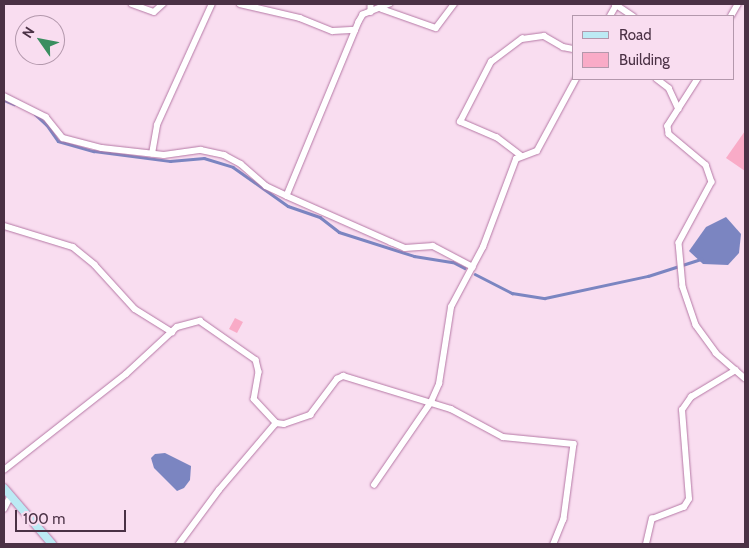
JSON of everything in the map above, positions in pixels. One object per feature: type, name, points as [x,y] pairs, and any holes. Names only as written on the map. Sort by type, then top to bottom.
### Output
[{"type":"main road","points":[[4,488],[52,544]]},
{"type":"street","points":[[132,4],[154,12],[163,4]]},
{"type":"street","points":[[152,154],[157,125],[212,4]]},
{"type":"street","points":[[240,4],[300,18],[334,31],[356,30]]},
{"type":"street","points":[[371,4],[371,12]]},
{"type":"street","points":[[287,196],[363,15],[382,9],[390,4]]},
{"type":"street","points":[[382,9],[436,28],[454,4]]},
{"type":"street","points":[[616,4],[632,15]]},
{"type":"street","points":[[732,15],[738,4]]},
{"type":"street","points":[[521,156],[496,138],[460,122],[491,62],[522,39],[544,36],[563,47],[572,48]]},
{"type":"street","points":[[374,486],[431,402],[439,384],[451,308],[483,247],[516,159],[521,156],[532,155],[537,150],[575,80]]},
{"type":"street","points":[[658,80],[669,88],[678,106]]},
{"type":"street","points":[[697,80],[678,106],[670,121],[669,134],[706,165],[712,182],[679,243],[683,287],[696,325],[716,353],[745,378]]},
{"type":"street","points":[[4,96],[46,117],[63,138],[102,148],[152,154],[201,150],[224,155],[241,164],[266,186],[287,196],[405,248],[433,246],[472,267]]},
{"type":"street","points":[[4,226],[73,247],[95,265],[136,309],[172,332]]},
{"type":"street","points":[[4,470],[126,374],[172,332],[187,322],[200,321],[256,360],[259,372],[254,399],[276,423],[284,424],[310,415],[341,376],[431,402],[466,415],[489,432],[503,437],[574,444],[564,520],[554,544]]},
{"type":"street","points":[[646,544],[652,519],[679,510],[689,500],[682,410],[691,397],[736,370]]},
{"type":"street","points":[[179,544],[219,490],[276,423]]},
{"type":"street","points":[[4,509],[10,496]]},
{"type":"water","points":[[726,217],[741,234],[739,253],[728,265],[703,264],[689,251],[706,227]]},
{"type":"water","points":[[165,453],[191,466],[190,480],[184,488],[177,491],[154,468],[151,458],[155,454]]},
{"type":"building","points":[[745,131],[745,171],[726,158]]},
{"type":"building","points":[[235,318],[243,322],[237,333],[229,329]]},
{"type":"waterway","points":[[4,100],[14,104]]},
{"type":"waterway","points":[[35,114],[47,125],[58,141],[94,151],[170,161],[204,158],[233,167],[288,206],[320,217],[339,232],[414,256],[453,262],[465,268]]},
{"type":"waterway","points":[[475,274],[512,293],[545,298],[648,276],[701,259]]}]
